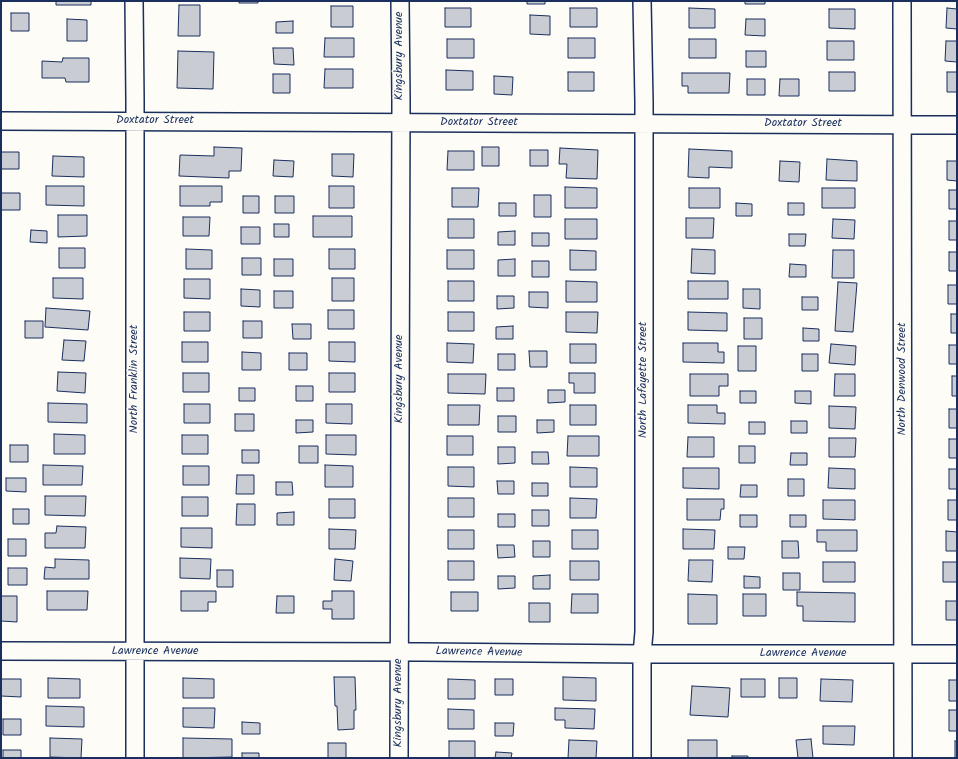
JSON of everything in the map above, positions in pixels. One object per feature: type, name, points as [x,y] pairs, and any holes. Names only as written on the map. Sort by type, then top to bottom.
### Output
[{"type":"street","name":"North Franklin Street","points":[[134,1],[135,758]]},
{"type":"street","name":"Kingsbury Avenue","points":[[399,758],[400,1]]},
{"type":"street","name":"North Lafayette Street","points":[[642,1],[644,632],[642,654],[642,758]]},
{"type":"street","name":"North Denwood Street","points":[[902,1],[903,758]]},
{"type":"street","name":"Doxtator Street","points":[[1,121],[957,125]]},
{"type":"street","name":"Lawrence Avenue","points":[[1,651],[957,654]]},
{"type":"building","points":[[56,1],[91,1],[91,5],[56,5]]},
{"type":"building","points":[[239,1],[258,1],[258,3],[239,3]]},
{"type":"building","points":[[527,1],[545,1],[545,4],[527,4]]},
{"type":"building","points":[[745,1],[765,1],[765,4],[745,4]]},
{"type":"building","points":[[179,5],[200,5],[200,36],[178,36]]},
{"type":"building","points":[[331,6],[353,6],[353,27],[331,27]]},
{"type":"building","points":[[445,8],[471,8],[471,27],[445,27]]},
{"type":"building","points":[[570,8],[597,8],[597,27],[570,27]]},
{"type":"building","points":[[689,8],[715,9],[715,28],[689,28]]},
{"type":"building","points":[[947,8],[957,9],[957,29],[946,28]]},
{"type":"building","points":[[829,9],[855,9],[855,29],[829,28]]},
{"type":"building","points":[[11,13],[29,13],[29,31],[11,31]]},
{"type":"building","points":[[530,15],[550,16],[550,35],[530,34]]},
{"type":"building","points":[[67,19],[87,20],[87,41],[67,41]]},
{"type":"building","points":[[746,19],[765,19],[765,36],[745,35]]},
{"type":"building","points":[[293,21],[293,33],[276,33],[276,22]]},
{"type":"building","points":[[325,38],[354,38],[354,57],[324,57]]},
{"type":"building","points":[[568,38],[595,38],[595,58],[568,58]]},
{"type":"building","points":[[447,39],[474,39],[474,58],[447,58]]},
{"type":"building","points":[[689,39],[716,39],[716,58],[689,58]]},
{"type":"building","points":[[827,41],[854,41],[854,60],[827,60]]},
{"type":"building","points":[[946,41],[957,41],[957,62],[945,61]]},
{"type":"building","points":[[273,48],[293,48],[294,65],[274,64]]},
{"type":"building","points":[[178,51],[214,52],[213,89],[177,88]]},
{"type":"building","points":[[746,51],[766,51],[766,67],[746,67]]},
{"type":"building","points":[[63,58],[89,58],[89,82],[66,82],[65,78],[42,78],[42,61],[62,62]]},
{"type":"building","points":[[325,69],[353,69],[353,88],[324,88]]},
{"type":"building","points":[[446,70],[473,71],[473,90],[446,90]]},
{"type":"building","points":[[568,72],[594,72],[594,91],[568,91]]},
{"type":"building","points":[[829,72],[855,72],[855,91],[829,91]]},
{"type":"building","points":[[947,72],[957,72],[957,92],[947,92]]},
{"type":"building","points":[[682,73],[730,73],[729,93],[688,93],[688,86],[682,86]]},
{"type":"building","points":[[273,74],[290,74],[290,93],[273,93]]},
{"type":"building","points":[[494,76],[513,77],[512,95],[494,94]]},
{"type":"building","points":[[747,79],[765,79],[765,95],[747,95]]},
{"type":"building","points":[[780,79],[799,79],[799,96],[779,96]]},
{"type":"building","points":[[214,147],[242,148],[241,171],[229,171],[229,178],[179,176],[180,155],[214,156]]},
{"type":"building","points":[[482,147],[499,147],[499,166],[482,166]]},
{"type":"building","points":[[560,148],[598,150],[597,179],[566,178],[567,164],[559,164]]},
{"type":"building","points":[[689,149],[732,151],[732,168],[709,167],[709,178],[688,177]]},
{"type":"building","points":[[530,150],[548,150],[548,166],[530,166]]},
{"type":"building","points":[[448,151],[474,151],[474,170],[447,170]]},
{"type":"building","points":[[1,152],[19,152],[19,169],[1,169]]},
{"type":"building","points":[[332,154],[354,154],[353,177],[332,176]]},
{"type":"building","points":[[53,156],[84,157],[84,177],[52,176]]},
{"type":"building","points":[[827,159],[857,161],[857,181],[826,180]]},
{"type":"building","points":[[274,160],[294,161],[293,177],[273,176]]},
{"type":"building","points":[[780,161],[800,162],[799,182],[779,181]]},
{"type":"building","points":[[947,161],[957,161],[957,181],[947,180]]},
{"type":"building","points":[[46,186],[84,186],[84,206],[46,205]]},
{"type":"building","points":[[180,186],[222,186],[222,202],[210,202],[210,206],[180,206]]},
{"type":"building","points":[[329,186],[354,186],[354,208],[329,208]]},
{"type":"building","points":[[565,187],[597,188],[597,208],[565,208]]},
{"type":"building","points":[[452,188],[479,188],[478,207],[452,207]]},
{"type":"building","points":[[689,188],[720,188],[720,208],[689,208]]},
{"type":"building","points":[[822,188],[855,188],[855,208],[822,208]]},
{"type":"building","points":[[949,190],[957,190],[957,209],[949,209]]},
{"type":"building","points":[[1,193],[20,193],[20,210],[1,210]]},
{"type":"building","points":[[534,195],[551,195],[551,217],[534,217]]},
{"type":"building","points":[[243,196],[259,196],[259,213],[243,213]]},
{"type":"building","points":[[275,196],[294,196],[294,213],[275,213]]},
{"type":"building","points":[[499,203],[516,203],[516,216],[499,216]]},
{"type":"building","points":[[736,203],[752,204],[752,216],[736,216]]},
{"type":"building","points":[[788,203],[804,203],[804,215],[788,215]]},
{"type":"building","points":[[58,215],[87,215],[87,236],[58,237]]},
{"type":"building","points":[[313,216],[352,216],[352,237],[313,237]]},
{"type":"building","points":[[183,217],[210,217],[209,236],[183,236]]},
{"type":"building","points":[[686,218],[714,218],[713,238],[686,238]]},
{"type":"building","points":[[448,219],[474,219],[474,238],[448,238]]},
{"type":"building","points":[[565,219],[597,219],[597,239],[565,239]]},
{"type":"building","points":[[833,219],[855,220],[854,239],[832,238]]},
{"type":"building","points":[[949,221],[957,221],[957,240],[949,240]]},
{"type":"building","points":[[274,224],[289,224],[289,237],[274,237]]},
{"type":"building","points":[[241,227],[260,227],[260,244],[241,244]]},
{"type":"building","points":[[31,230],[47,231],[47,243],[30,242]]},
{"type":"building","points":[[515,231],[515,245],[498,245],[498,232]]},
{"type":"building","points":[[532,233],[549,233],[549,246],[532,246]]},
{"type":"building","points":[[789,234],[806,234],[805,246],[789,246]]},
{"type":"building","points":[[59,248],[85,248],[85,268],[59,268]]},
{"type":"building","points":[[186,249],[212,250],[212,269],[186,269]]},
{"type":"building","points":[[329,249],[355,249],[355,269],[329,269]]},
{"type":"building","points":[[692,249],[715,250],[715,274],[691,273]]},
{"type":"building","points":[[447,250],[474,250],[474,269],[447,269]]},
{"type":"building","points":[[570,250],[596,251],[596,270],[570,270]]},
{"type":"building","points":[[833,250],[854,250],[854,278],[832,278]]},
{"type":"building","points":[[949,252],[957,252],[957,271],[949,271]]},
{"type":"building","points":[[242,258],[261,258],[261,275],[242,275]]},
{"type":"building","points":[[274,259],[293,259],[293,276],[274,276]]},
{"type":"building","points":[[515,259],[515,276],[498,276],[498,260]]},
{"type":"building","points":[[532,261],[549,261],[549,277],[532,277]]},
{"type":"building","points":[[790,264],[806,265],[806,277],[789,277]]},
{"type":"building","points":[[53,278],[83,278],[83,299],[53,298]]},
{"type":"building","points":[[332,278],[354,278],[354,301],[332,301]]},
{"type":"building","points":[[184,279],[210,279],[210,299],[184,298]]},
{"type":"building","points":[[448,281],[474,281],[474,301],[448,301]]},
{"type":"building","points":[[566,281],[597,282],[597,302],[566,302]]},
{"type":"building","points":[[688,281],[728,281],[728,299],[688,299]]},
{"type":"building","points":[[838,282],[857,283],[853,332],[835,331]]},
{"type":"building","points":[[948,285],[957,285],[957,304],[948,304]]},
{"type":"building","points":[[241,289],[260,290],[260,307],[241,306]]},
{"type":"building","points":[[743,289],[760,289],[760,309],[743,308]]},
{"type":"building","points":[[274,291],[293,291],[293,308],[274,308]]},
{"type":"building","points":[[529,292],[548,292],[548,308],[529,307]]},
{"type":"building","points":[[497,296],[514,296],[514,308],[497,309]]},
{"type":"building","points":[[802,297],[818,297],[818,310],[802,310]]},
{"type":"building","points":[[46,308],[90,311],[88,330],[45,327]]},
{"type":"building","points":[[328,310],[354,310],[354,329],[328,329]]},
{"type":"building","points":[[184,312],[210,312],[210,331],[184,331]]},
{"type":"building","points":[[448,312],[474,312],[474,331],[448,331]]},
{"type":"building","points":[[566,312],[598,312],[597,333],[566,332]]},
{"type":"building","points":[[688,312],[727,313],[727,331],[688,330]]},
{"type":"building","points":[[951,314],[957,314],[957,333],[951,333]]},
{"type":"building","points":[[744,318],[762,318],[762,339],[744,339]]},
{"type":"building","points":[[25,321],[43,321],[43,338],[25,338]]},
{"type":"building","points":[[243,321],[262,321],[262,338],[243,338]]},
{"type":"building","points":[[292,324],[311,324],[311,339],[293,339]]},
{"type":"building","points":[[513,326],[513,339],[496,339],[496,327]]},
{"type":"building","points":[[803,328],[819,329],[819,341],[803,341]]},
{"type":"building","points":[[64,340],[86,341],[84,361],[62,360]]},
{"type":"building","points":[[182,342],[208,342],[208,362],[182,362]]},
{"type":"building","points":[[329,342],[355,342],[355,362],[329,361]]},
{"type":"building","points":[[447,343],[474,344],[473,363],[447,362]]},
{"type":"building","points":[[683,343],[718,343],[718,352],[724,352],[724,363],[683,362]]},
{"type":"building","points":[[570,344],[596,344],[596,363],[570,363]]},
{"type":"building","points":[[831,344],[856,346],[855,365],[829,363]]},
{"type":"building","points":[[949,345],[957,345],[957,364],[949,364]]},
{"type":"building","points":[[738,346],[756,346],[756,371],[738,371]]},
{"type":"building","points":[[529,351],[547,351],[547,367],[530,367]]},
{"type":"building","points":[[242,352],[261,353],[261,370],[242,370]]},
{"type":"building","points":[[289,353],[307,353],[307,370],[289,370]]},
{"type":"building","points":[[498,354],[515,354],[515,370],[498,370]]},
{"type":"building","points":[[802,354],[818,354],[818,371],[802,371]]},
{"type":"building","points":[[58,372],[86,373],[85,393],[57,391]]},
{"type":"building","points":[[183,373],[209,373],[209,392],[183,392]]},
{"type":"building","points":[[329,373],[355,373],[355,392],[329,392]]},
{"type":"building","points":[[569,373],[595,373],[595,393],[574,393],[574,383],[569,383]]},
{"type":"building","points":[[448,374],[486,374],[485,394],[448,393]]},
{"type":"building","points":[[690,374],[728,374],[728,386],[719,386],[719,396],[690,396]]},
{"type":"building","points":[[835,374],[855,374],[855,396],[834,396]]},
{"type":"building","points":[[952,376],[957,376],[957,396],[952,396]]},
{"type":"building","points":[[296,386],[313,386],[313,401],[296,401]]},
{"type":"building","points":[[239,388],[255,388],[255,401],[239,401]]},
{"type":"building","points":[[497,388],[514,388],[514,401],[497,401]]},
{"type":"building","points":[[548,390],[565,390],[565,402],[548,403]]},
{"type":"building","points":[[740,391],[756,391],[756,403],[740,403]]},
{"type":"building","points":[[795,391],[811,391],[811,404],[795,403]]},
{"type":"building","points":[[48,403],[87,404],[87,423],[48,422]]},
{"type":"building","points":[[184,404],[210,404],[210,423],[184,423]]},
{"type":"building","points":[[326,404],[352,404],[352,424],[326,423]]},
{"type":"building","points":[[448,405],[480,405],[479,425],[448,425]]},
{"type":"building","points":[[570,405],[596,405],[596,425],[570,425]]},
{"type":"building","points":[[688,405],[717,405],[717,413],[725,413],[725,424],[688,423]]},
{"type":"building","points":[[829,406],[856,407],[855,429],[829,428]]},
{"type":"building","points":[[949,409],[957,409],[957,428],[949,428]]},
{"type":"building","points":[[235,414],[254,414],[254,431],[235,431]]},
{"type":"building","points":[[498,416],[516,416],[516,432],[498,432]]},
{"type":"building","points":[[296,420],[313,420],[313,432],[296,433]]},
{"type":"building","points":[[537,420],[554,420],[554,432],[537,433]]},
{"type":"building","points":[[791,421],[807,421],[807,433],[791,433]]},
{"type":"building","points":[[749,422],[765,422],[765,434],[749,434]]},
{"type":"building","points":[[54,434],[85,435],[85,454],[54,454]]},
{"type":"building","points":[[182,435],[208,435],[208,454],[182,454]]},
{"type":"building","points":[[326,435],[356,435],[356,455],[326,454]]},
{"type":"building","points":[[447,436],[473,436],[473,455],[447,455]]},
{"type":"building","points":[[568,436],[599,436],[599,456],[567,456]]},
{"type":"building","points":[[688,437],[714,437],[714,457],[687,457]]},
{"type":"building","points":[[829,438],[856,438],[855,457],[829,457]]},
{"type":"building","points":[[949,439],[957,439],[957,458],[949,458]]},
{"type":"building","points":[[10,445],[28,445],[28,462],[10,462]]},
{"type":"building","points":[[299,446],[318,446],[318,463],[299,463]]},
{"type":"building","points":[[739,446],[755,446],[755,463],[739,463]]},
{"type":"building","points":[[498,447],[515,447],[515,463],[498,464]]},
{"type":"building","points":[[242,450],[259,450],[259,463],[242,463]]},
{"type":"building","points":[[532,452],[548,452],[549,464],[532,464]]},
{"type":"building","points":[[791,453],[807,453],[807,465],[790,465]]},
{"type":"building","points":[[43,465],[83,466],[82,485],[43,485]]},
{"type":"building","points":[[325,465],[353,466],[353,487],[325,487]]},
{"type":"building","points":[[183,466],[209,466],[209,485],[183,485]]},
{"type":"building","points":[[448,467],[474,467],[474,487],[448,486]]},
{"type":"building","points":[[570,467],[597,468],[597,487],[570,487]]},
{"type":"building","points":[[683,468],[719,468],[719,489],[683,488]]},
{"type":"building","points":[[829,468],[855,469],[855,489],[828,488]]},
{"type":"building","points":[[949,469],[957,469],[957,489],[949,489]]},
{"type":"building","points":[[237,475],[254,475],[254,494],[236,494]]},
{"type":"building","points":[[6,478],[26,478],[26,492],[6,491]]},
{"type":"building","points":[[788,479],[804,479],[804,496],[788,496]]},
{"type":"building","points":[[497,481],[514,481],[514,494],[498,494]]},
{"type":"building","points":[[276,482],[292,482],[293,495],[276,495]]},
{"type":"building","points":[[532,483],[548,483],[548,496],[532,496]]},
{"type":"building","points":[[741,485],[757,485],[757,497],[740,497]]},
{"type":"building","points":[[45,496],[86,496],[85,516],[45,515]]},
{"type":"building","points":[[182,497],[208,497],[208,516],[182,516]]},
{"type":"building","points":[[448,498],[474,498],[474,517],[448,517]]},
{"type":"building","points":[[570,498],[597,499],[596,518],[570,518]]},
{"type":"building","points":[[329,499],[355,499],[355,518],[329,518]]},
{"type":"building","points":[[687,499],[724,499],[724,509],[721,509],[720,520],[687,520]]},
{"type":"building","points":[[823,500],[855,500],[855,520],[823,519]]},
{"type":"building","points":[[948,500],[957,500],[957,520],[948,520]]},
{"type":"building","points":[[237,504],[255,504],[255,525],[236,525]]},
{"type":"building","points":[[13,509],[29,509],[29,524],[13,524]]},
{"type":"building","points":[[532,510],[549,510],[549,526],[532,526]]},
{"type":"building","points":[[294,512],[294,525],[277,525],[277,513]]},
{"type":"building","points":[[498,514],[515,514],[515,527],[498,527]]},
{"type":"building","points":[[740,515],[757,515],[757,527],[740,527]]},
{"type":"building","points":[[790,515],[806,515],[806,527],[790,527]]},
{"type":"building","points":[[57,526],[86,527],[85,548],[45,548],[45,533],[56,533]]},
{"type":"building","points":[[181,528],[212,528],[212,548],[181,547]]},
{"type":"building","points":[[329,529],[356,530],[355,549],[329,549]]},
{"type":"building","points":[[683,529],[715,530],[714,549],[683,549]]},
{"type":"building","points":[[448,530],[474,530],[474,549],[448,549]]},
{"type":"building","points":[[572,530],[598,530],[598,549],[572,549]]},
{"type":"building","points":[[817,530],[857,530],[857,551],[826,551],[826,542],[817,542]]},
{"type":"building","points":[[946,531],[957,532],[957,551],[946,551]]},
{"type":"building","points":[[8,539],[26,539],[26,556],[8,556]]},
{"type":"building","points":[[533,541],[550,541],[550,557],[533,557]]},
{"type":"building","points":[[782,541],[798,541],[799,558],[782,558]]},
{"type":"building","points":[[497,545],[514,545],[515,557],[498,558]]},
{"type":"building","points":[[728,547],[745,547],[744,559],[728,559]]},
{"type":"building","points":[[180,558],[211,559],[210,579],[180,578]]},
{"type":"building","points":[[55,559],[89,560],[89,579],[44,579],[45,567],[55,568]]},
{"type":"building","points":[[335,559],[353,561],[351,581],[334,580]]},
{"type":"building","points":[[689,560],[713,560],[712,582],[688,581]]},
{"type":"building","points":[[448,561],[474,561],[474,580],[448,580]]},
{"type":"building","points":[[570,561],[599,561],[599,580],[570,580]]},
{"type":"building","points":[[823,562],[855,562],[855,582],[823,582]]},
{"type":"building","points":[[943,562],[957,562],[957,582],[943,582]]},
{"type":"building","points":[[8,568],[27,568],[27,585],[8,585]]},
{"type":"building","points":[[217,570],[233,570],[233,587],[217,587]]},
{"type":"building","points":[[783,573],[800,573],[800,590],[783,590]]},
{"type":"building","points":[[550,575],[550,589],[533,589],[533,576]]},
{"type":"building","points":[[498,576],[515,576],[515,588],[498,589]]},
{"type":"building","points":[[744,576],[760,577],[760,588],[744,588]]},
{"type":"building","points":[[47,591],[88,591],[87,610],[47,610]]},
{"type":"building","points":[[181,591],[216,591],[216,602],[208,602],[208,611],[181,611]]},
{"type":"building","points":[[332,591],[354,591],[354,619],[332,619],[332,609],[323,609],[323,601],[332,601]]},
{"type":"building","points":[[451,592],[478,592],[478,611],[451,611]]},
{"type":"building","points":[[797,592],[855,593],[855,622],[803,621],[803,606],[797,606]]},
{"type":"building","points":[[572,594],[598,594],[598,613],[571,613]]},
{"type":"building","points":[[688,594],[717,595],[717,624],[688,624]]},
{"type":"building","points":[[743,594],[766,594],[766,616],[743,616]]},
{"type":"building","points":[[1,596],[17,596],[17,622],[1,621]]},
{"type":"building","points":[[277,596],[294,596],[294,613],[276,613]]},
{"type":"building","points":[[946,601],[957,601],[957,620],[946,620]]},
{"type":"building","points":[[529,603],[550,603],[550,622],[529,622]]},
{"type":"building","points":[[334,677],[355,677],[356,710],[354,710],[354,729],[338,730]]},
{"type":"building","points":[[563,677],[596,678],[596,701],[563,700]]},
{"type":"building","points":[[48,678],[80,679],[80,698],[48,698]]},
{"type":"building","points":[[183,678],[214,679],[214,698],[183,698]]},
{"type":"building","points":[[779,678],[797,678],[797,698],[779,698]]},
{"type":"building","points":[[1,679],[21,679],[21,697],[1,696]]},
{"type":"building","points":[[448,679],[475,680],[475,699],[448,699]]},
{"type":"building","points":[[495,679],[513,679],[513,695],[495,695]]},
{"type":"building","points":[[741,679],[765,679],[765,697],[741,697]]},
{"type":"building","points":[[821,679],[853,680],[852,702],[820,701]]},
{"type":"building","points":[[949,680],[957,680],[957,701],[949,701]]},
{"type":"building","points":[[692,686],[730,688],[728,717],[690,715]]},
{"type":"building","points":[[46,706],[84,707],[84,727],[46,726]]},
{"type":"building","points":[[183,708],[215,708],[214,728],[183,727]]},
{"type":"building","points":[[555,708],[595,709],[594,729],[565,728],[565,720],[555,720]]},
{"type":"building","points":[[448,709],[474,710],[474,729],[448,729]]},
{"type":"building","points":[[949,710],[957,710],[957,731],[949,731]]},
{"type":"building","points":[[3,719],[21,719],[21,735],[3,735]]},
{"type":"building","points":[[242,722],[260,723],[260,734],[242,734]]},
{"type":"building","points":[[495,723],[514,723],[513,736],[495,736]]},
{"type":"building","points":[[823,726],[855,726],[854,745],[823,744]]},
{"type":"building","points":[[50,738],[82,739],[81,758],[50,757]]},
{"type":"building","points":[[183,738],[232,739],[232,757],[183,758]]},
{"type":"building","points":[[811,739],[813,758],[798,758],[796,740]]},
{"type":"building","points":[[569,740],[597,741],[596,758],[568,758]]},
{"type":"building","points":[[688,740],[717,740],[717,758],[688,758]]},
{"type":"building","points":[[449,741],[475,741],[475,758],[449,758]]},
{"type":"building","points":[[955,741],[957,741],[957,758],[955,758]]},
{"type":"building","points":[[328,743],[346,743],[346,758],[328,758]]},
{"type":"building","points":[[3,750],[21,750],[21,758],[3,758]]},
{"type":"building","points":[[496,752],[512,753],[511,758],[495,758]]},
{"type":"building","points":[[242,753],[259,753],[259,758],[242,758]]},
{"type":"building","points":[[732,756],[748,756],[748,758],[732,758]]}]
